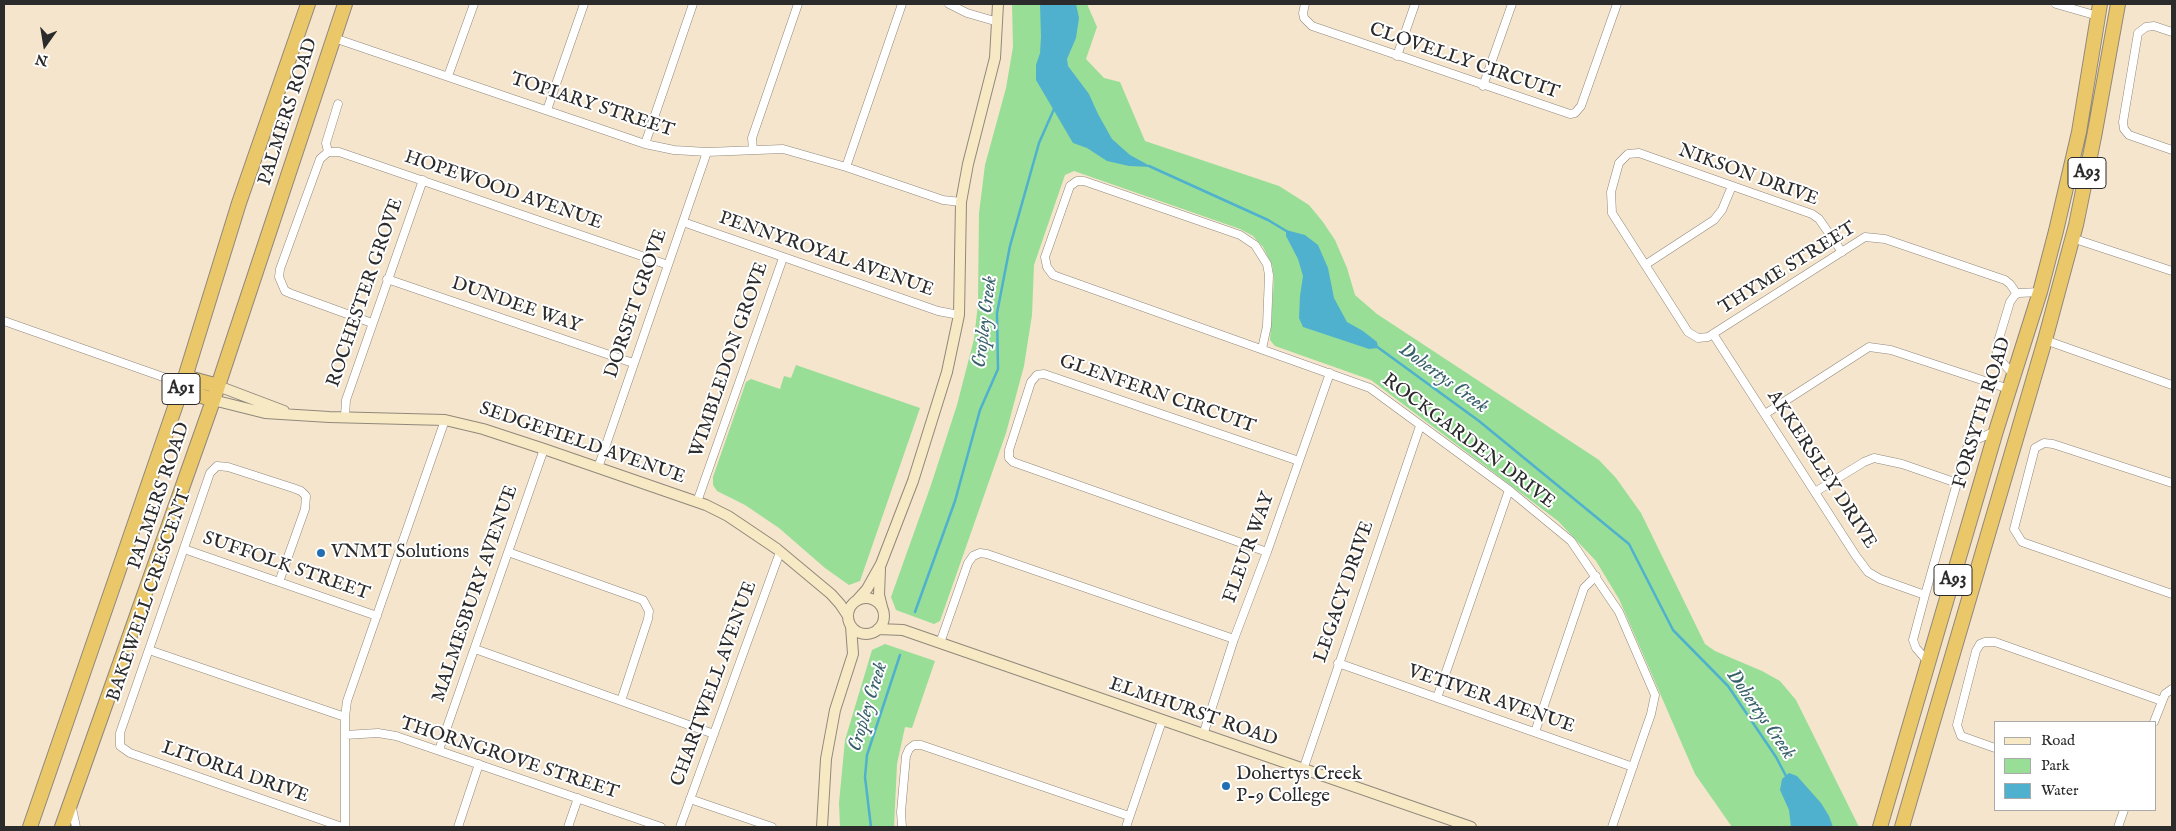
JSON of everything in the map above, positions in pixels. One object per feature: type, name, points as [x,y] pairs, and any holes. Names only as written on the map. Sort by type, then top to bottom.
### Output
[{"type":"highway","name":"PALMERS ROAD","points":[[30,827],[183,383],[239,203],[308,4]]},
{"type":"highway","name":"PALMERS ROAD","points":[[62,827],[218,386],[345,4]]},
{"type":"highway","name":"FORSYTH ROAD","points":[[1902,827],[2045,340],[2072,238],[2094,137],[2118,4]]},
{"type":"highway","points":[[2099,10],[2115,20]]},
{"type":"highway","name":"FORSYTH ROAD","points":[[1880,827],[1996,431],[2040,292],[2078,132],[2099,10]]},
{"type":"highway","points":[[2056,231],[2072,238]]},
{"type":"highway","points":[[2027,334],[2045,340]]},
{"type":"highway","points":[[183,383],[218,386]]},
{"type":"highway","points":[[183,383],[213,400]]},
{"type":"street","points":[[448,76],[474,4]]},
{"type":"street","points":[[547,110],[584,4]]},
{"type":"street","points":[[645,144],[694,4]]},
{"type":"street","points":[[753,150],[752,138],[798,4]]},
{"type":"street","points":[[846,167],[902,4]]},
{"type":"street","points":[[949,4],[967,13],[998,22]]},
{"type":"street","points":[[822,827],[826,759],[835,710],[853,654],[851,626],[848,616],[851,605],[867,589],[881,564],[931,429],[947,372],[958,315],[961,202],[968,164],[995,58],[998,4]]},
{"type":"street","name":"CLOVELLY CIRCUIT","points":[[1306,4],[1303,13],[1304,18],[1312,26],[1565,114],[1575,113],[1581,106],[1617,4]]},
{"type":"street","points":[[1397,56],[1415,4]]},
{"type":"street","points":[[1483,86],[1512,4]]},
{"type":"street","points":[[2056,4],[2099,10]]},
{"type":"street","points":[[2172,32],[2154,26],[2146,27],[2138,33],[2124,118],[2124,129],[2133,137],[2172,150]]},
{"type":"street","name":"TOPIARY STREET","points":[[334,38],[645,144],[674,150],[707,152],[783,149],[846,167],[943,200],[961,202]]},
{"type":"street","points":[[338,104],[326,143],[328,152],[320,159],[280,268],[279,277],[285,291],[372,323]]},
{"type":"street","name":"HOPEWOOD AVENUE","points":[[328,152],[339,152],[668,265]]},
{"type":"street","name":"DORSET GROVE","points":[[598,468],[707,152]]},
{"type":"street","name":"NIKSON DRIVE","points":[[1645,265],[1612,213],[1610,203],[1619,162],[1628,154],[1639,153],[1819,219],[1842,252]]},
{"type":"street","name":"ROCHESTER GROVE","points":[[345,416],[346,400],[422,180]]},
{"type":"street","name":"ROCKGARDEN DRIVE","points":[[1262,349],[1266,333],[1270,291],[1268,269],[1262,253],[1255,245],[1240,235],[1089,183],[1077,181],[1068,190],[1045,257],[1047,267],[1056,277],[1370,388],[1509,490],[1571,542],[1619,612],[1654,695],[1652,710],[1612,827]]},
{"type":"street","points":[[1713,334],[1708,337],[1698,338],[1688,332],[1645,265],[1714,220],[1722,210],[1732,186]]},
{"type":"street","name":"PENNYROYAL AVENUE","points":[[683,222],[938,311],[958,315]]},
{"type":"street","name":"THYME STREET","points":[[1713,334],[1865,237],[1885,239],[2005,280],[2017,294]]},
{"type":"street","points":[[2072,238],[2172,271]]},
{"type":"street","name":"WIMBLEDON GROVE","points":[[697,502],[783,258]]},
{"type":"street","name":"DUNDEE WAY","points":[[387,279],[634,363]]},
{"type":"street","points":[[2014,374],[1997,353],[1997,345],[2010,302],[2017,294],[2040,292]]},
{"type":"street","points":[[4,321],[183,383]]},
{"type":"street","name":"AKKERSLEY DRIVE","points":[[1713,334],[1868,572],[1880,579],[1925,595]]},
{"type":"street","points":[[2045,340],[2172,385]]},
{"type":"street","points":[[1765,414],[1869,347],[1891,350],[2009,389]]},
{"type":"street","name":"FLEUR WAY","points":[[1203,735],[1234,639],[1267,552],[1330,373]]},
{"type":"street","name":"GLENFERN CIRCUIT","points":[[1267,552],[1013,462],[1009,458],[1008,450],[1031,382],[1037,375],[1044,374],[1299,461]]},
{"type":"street","name":"SEDGEFIELD AVENUE","points":[[218,386],[292,414]]},
{"type":"street","name":"SEDGEFIELD AVENUE","points":[[213,400],[265,413],[445,420],[483,428],[697,502],[733,519],[780,552],[830,594],[848,616]]},
{"type":"street","points":[[343,827],[344,717],[348,701],[445,420]]},
{"type":"street","name":"LEGACY DRIVE","points":[[1302,770],[1420,426]]},
{"type":"street","points":[[1929,663],[1916,648],[1912,640],[1957,483],[1970,444],[1996,431]]},
{"type":"street","points":[[2172,484],[2053,444],[2044,443],[2035,448],[2014,529],[2022,542],[2172,594]]},
{"type":"street","name":"MALMESBURY AVENUE","points":[[438,750],[544,449]]},
{"type":"street","points":[[1815,492],[1864,462],[1874,458],[1902,464],[1957,483]]},
{"type":"street","name":"BAKEWELL CRESCENT","points":[[120,746],[120,733],[210,473],[217,466],[228,466],[301,491],[306,496],[306,503],[279,582]]},
{"type":"street","points":[[1436,698],[1509,490]]},
{"type":"street","name":"SUFFOLK STREET","points":[[184,549],[377,616]]},
{"type":"street","points":[[508,552],[643,600],[649,611],[648,619],[621,701]]},
{"type":"street","name":"CHARTWELL AVENUE","points":[[680,827],[780,552]]},
{"type":"street","points":[[940,644],[968,563],[973,556],[980,553],[1234,639]]},
{"type":"street","points":[[853,654],[884,620],[879,595],[881,564]]},
{"type":"street","points":[[1535,732],[1584,588],[1596,576]]},
{"type":"street","name":"SEDGEFIELD AVENUE","points":[[830,594],[857,600]]},
{"type":"street","points":[[857,600],[871,598],[883,610]]},
{"type":"street","name":"ELMHURST ROAD","points":[[883,610],[903,630]]},
{"type":"street","points":[[851,626],[863,634],[875,631]]},
{"type":"street","name":"ELMHURST ROAD","points":[[875,631],[903,630],[1302,770],[1471,827]]},
{"type":"street","points":[[1994,748],[1962,736],[1957,726],[1976,651],[1980,644],[1985,642],[1995,642],[2162,701]]},
{"type":"street","points":[[475,649],[714,734]]},
{"type":"street","points":[[149,650],[344,717]]},
{"type":"street","name":"VETIVER AVENUE","points":[[1338,663],[1633,767]]},
{"type":"street","points":[[2154,721],[2165,694],[2172,689]]},
{"type":"street","points":[[1126,827],[1162,720]]},
{"type":"street","name":"THORNGROVE STREET","points":[[345,735],[387,735],[438,750],[661,827]]},
{"type":"street","points":[[902,827],[902,792],[906,756],[909,749],[914,745],[921,744],[1129,816]]},
{"type":"street","name":"LITORIA DRIVE","points":[[120,746],[130,754],[343,827]]},
{"type":"street","points":[[458,827],[479,764]]},
{"type":"street","points":[[568,827],[578,798]]},
{"type":"street","points":[[690,799],[772,827]]},
{"type":"street","points":[[71,803],[76,827]]},
{"type":"street","points":[[2118,827],[2124,811]]},
{"type":"green space","points":[[1012,4],[1087,4],[1097,27],[1086,59],[1104,78],[1120,82],[1145,141],[1279,186],[1309,205],[1335,240],[1347,268],[1355,295],[1377,314],[1599,460],[1616,478],[1641,513],[1705,644],[1715,651],[1762,671],[1780,681],[1796,700],[1859,827],[1732,827],[1695,774],[1619,599],[1596,561],[1558,521],[1371,380],[1275,346],[1270,340],[1274,278],[1272,265],[1263,247],[1253,236],[1240,229],[1074,171],[1065,175],[1034,265],[1032,315],[1024,366],[1006,433],[940,621],[934,624],[896,610],[891,597],[957,405],[974,339],[978,304],[979,213],[985,165],[1006,88],[1013,47]]},
{"type":"green space","points":[[796,365],[920,408],[860,581],[849,585],[825,568],[779,528],[745,505],[717,491],[713,485],[713,477],[746,382],[751,379],[780,389],[784,376],[791,378]]},
{"type":"green space","points":[[885,644],[935,661],[912,728],[905,727],[897,764],[894,827],[840,827],[839,803],[845,740],[872,650]]},
{"type":"water","points":[[1040,4],[1076,4],[1079,18],[1076,38],[1067,59],[1068,66],[1089,94],[1112,139],[1130,155],[1152,167],[1129,166],[1107,161],[1087,148],[1073,143],[1036,80],[1036,65],[1040,53],[1041,37]]},
{"type":"water","points":[[1286,230],[1305,235],[1318,245],[1328,268],[1334,298],[1347,322],[1377,342],[1378,348],[1369,349],[1303,327],[1299,318],[1303,276],[1298,259],[1286,236]]},
{"type":"water","points":[[1789,773],[1797,776],[1821,803],[1833,827],[1791,827],[1789,810],[1780,790],[1782,779]]},
{"type":"waterway","name":"Cropley Creek","points":[[915,612],[955,501],[980,410],[998,369],[997,313],[1010,246],[1039,143],[1054,109]]},
{"type":"waterway","name":"Dohertys Creek","points":[[1149,166],[1268,220],[1288,232]]},
{"type":"waterway","name":"Dohertys Creek","points":[[1376,346],[1479,421],[1629,544],[1673,630],[1728,686],[1776,757],[1786,776]]},
{"type":"waterway","name":"Cropley Creek","points":[[871,827],[865,777],[867,755],[900,655]]},
{"type":"place","name":"VNMT Solutions","points":[[321,553]]},
{"type":"place","name":"Dohertys Creek P-9 College","points":[[1226,786]]}]
